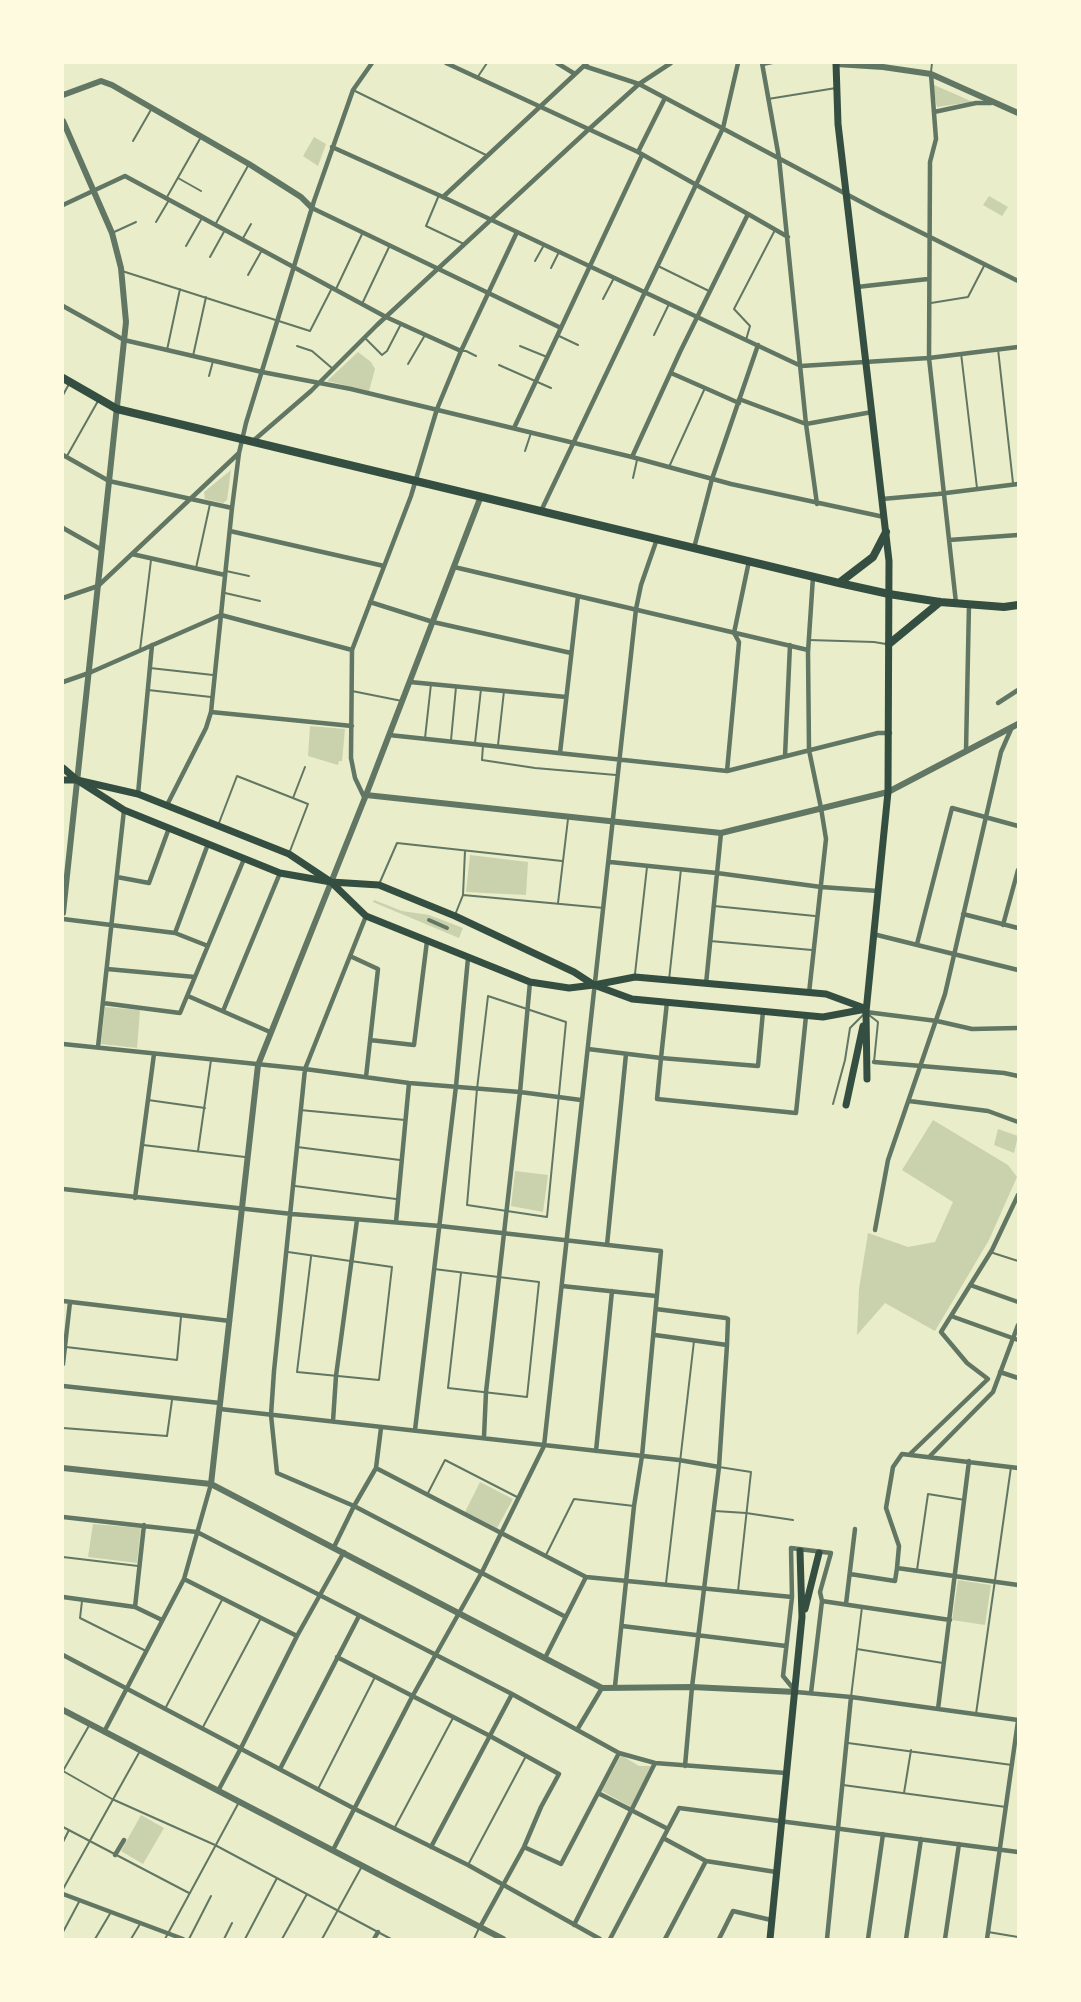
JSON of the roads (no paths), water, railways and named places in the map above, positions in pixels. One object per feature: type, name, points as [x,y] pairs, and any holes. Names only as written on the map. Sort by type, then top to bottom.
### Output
[{"type":"main road","points":[[836,64],[836,88],[846,193],[889,561],[888,792],[866,1010],[867,1079]]},
{"type":"main road","points":[[67,380],[117,409],[813,577],[889,594],[940,602],[1004,607],[1018,605]]},
{"type":"main road","points":[[839,583],[873,557],[886,532]]},
{"type":"main road","points":[[889,644],[940,602]]},
{"type":"main road","points":[[63,768],[77,780],[124,810],[244,859],[280,873],[331,882],[379,885],[455,915],[574,972],[594,985],[632,999],[823,1017],[866,1010]]},
{"type":"main road","points":[[63,780],[77,780],[138,794],[289,854],[331,882],[366,916],[530,982],[569,988],[635,977],[826,994],[866,1010]]},
{"type":"main road","points":[[124,810],[116,802],[114,796],[122,793],[138,794]]},
{"type":"main road","points":[[846,1105],[866,1010]]},
{"type":"main road","points":[[770,1939],[802,1617],[800,1551]]},
{"type":"main road","points":[[802,1617],[819,1553]]},
{"type":"street","points":[[167,806],[206,728],[211,711],[232,508],[242,439],[332,147],[353,90],[372,63]]},
{"type":"street","points":[[446,63],[640,154],[788,237]]},
{"type":"street","points":[[557,63],[575,74]]},
{"type":"street","points":[[253,441],[320,382],[386,317],[588,130],[639,84],[671,63]]},
{"type":"street","points":[[541,511],[723,128],[738,63]]},
{"type":"street","points":[[441,196],[488,156],[586,64],[639,84],[1018,280]]},
{"type":"street","points":[[762,64],[779,158],[806,424],[817,504]]},
{"type":"street","points":[[836,64],[883,67],[931,74],[1018,113]]},
{"type":"street","points":[[931,74],[936,139],[930,162],[929,358],[956,603]]},
{"type":"street","points":[[63,95],[101,81],[112,85],[249,164],[301,196],[312,208],[561,328]]},
{"type":"street","points":[[514,428],[590,267],[665,98]]},
{"type":"street","points":[[934,112],[985,102],[1000,104]]},
{"type":"street","points":[[63,121],[112,232],[122,271],[126,322],[77,780],[66,851],[63,913]]},
{"type":"street","points":[[332,147],[801,366],[929,358],[1018,347]]},
{"type":"street","points":[[63,205],[125,176],[386,317],[461,351]]},
{"type":"street","points":[[635,458],[671,373],[748,214]]},
{"type":"street","points":[[365,797],[355,777],[351,758],[352,650],[415,481],[437,409],[461,351],[517,232]]},
{"type":"street","points":[[857,287],[928,279]]},
{"type":"street","points":[[63,306],[124,340],[437,409],[712,479],[884,517]]},
{"type":"street","points":[[694,548],[712,479],[758,345]]},
{"type":"street","points":[[671,373],[739,401],[806,424],[872,412]]},
{"type":"street","points":[[64,597],[98,586],[239,453]]},
{"type":"street","points":[[65,456],[109,481],[232,508]]},
{"type":"street","points":[[882,499],[1016,484]]},
{"type":"street","points":[[104,1732],[184,1579],[211,1484],[258,1065],[390,735],[481,496]]},
{"type":"street","points":[[63,528],[102,550]]},
{"type":"street","points":[[230,531],[384,566]]},
{"type":"street","points":[[949,540],[1018,535]]},
{"type":"street","points":[[333,1851],[412,1697],[482,1572],[544,1446],[594,985],[605,909],[636,609],[641,585],[657,539]]},
{"type":"street","points":[[132,554],[195,569],[226,573]]},
{"type":"street","points":[[727,771],[739,642],[734,633],[749,561]]},
{"type":"street","points":[[454,567],[808,650]]},
{"type":"street","points":[[809,993],[826,839],[822,808],[809,750],[808,640],[813,577]]},
{"type":"street","points":[[560,753],[578,596]]},
{"type":"street","points":[[370,602],[433,622],[571,653]]},
{"type":"street","points":[[966,751],[969,604]]},
{"type":"street","points":[[63,682],[89,673],[221,615],[352,650]]},
{"type":"street","points":[[138,794],[152,645]]},
{"type":"street","points":[[785,756],[790,645]]},
{"type":"street","points":[[410,682],[566,698]]},
{"type":"street","points":[[998,703],[1018,690]]},
{"type":"street","points":[[211,711],[352,726]]},
{"type":"street","points":[[365,797],[721,833],[888,792],[1015,726]]},
{"type":"street","points":[[875,1230],[888,1160],[945,994],[1001,752],[1015,726]]},
{"type":"street","points":[[390,735],[727,771],[878,733],[890,733]]},
{"type":"street","points":[[917,944],[952,808],[1018,826]]},
{"type":"street","points":[[98,1047],[124,810]]},
{"type":"street","points":[[117,877],[148,883],[169,828]]},
{"type":"street","points":[[706,984],[721,833]]},
{"type":"street","points":[[175,933],[208,844]]},
{"type":"street","points":[[224,1011],[280,873],[295,874],[301,870],[302,866],[289,854]]},
{"type":"street","points":[[103,1003],[180,1013],[244,859]]},
{"type":"street","points":[[609,862],[821,887],[878,891]]},
{"type":"street","points":[[1003,925],[1018,870]]},
{"type":"street","points":[[963,914],[1018,928]]},
{"type":"street","points":[[366,916],[305,1069],[285,1251],[271,1415],[277,1473],[354,1506],[564,1616]]},
{"type":"street","points":[[63,919],[175,933],[208,946]]},
{"type":"street","points":[[429,920],[447,928]]},
{"type":"street","points":[[873,934],[1018,970]]},
{"type":"street","points":[[370,1040],[414,1046],[427,941]]},
{"type":"street","points":[[350,956],[378,969],[366,1077]]},
{"type":"street","points":[[415,1430],[456,1086],[468,958]]},
{"type":"street","points":[[107,969],[195,977]]},
{"type":"street","points":[[484,1437],[486,1392],[530,982]]},
{"type":"street","points":[[188,996],[270,1032]]},
{"type":"street","points":[[667,1002],[657,1100],[796,1113],[806,1016]]},
{"type":"street","points":[[866,1010],[972,1029],[1018,1028]]},
{"type":"street","points":[[588,1049],[758,1066],[763,1011]]},
{"type":"street","points":[[63,1044],[581,1100]]},
{"type":"street","points":[[135,1198],[154,1054]]},
{"type":"street","points":[[607,1245],[626,1054]]},
{"type":"street","points":[[874,1062],[1018,1076]]},
{"type":"street","points":[[396,1222],[409,1083]]},
{"type":"street","points":[[909,1101],[988,1111],[1018,1122]]},
{"type":"street","points":[[63,1189],[289,1214],[440,1226],[662,1251],[642,1456],[634,1506],[615,1686]]},
{"type":"street","points":[[996,1383],[967,1363],[941,1332],[990,1252],[1018,1195]]},
{"type":"street","points":[[333,1421],[336,1376],[357,1220]]},
{"type":"street","points":[[970,1285],[1018,1302]]},
{"type":"street","points":[[562,1286],[656,1296]]},
{"type":"street","points":[[596,1451],[612,1291]]},
{"type":"street","points":[[63,1301],[181,1317],[230,1321]]},
{"type":"street","points":[[63,1364],[70,1302]]},
{"type":"street","points":[[656,1309],[728,1319],[719,1467],[692,1687],[685,1766]]},
{"type":"street","points":[[951,1316],[1015,1340]]},
{"type":"street","points":[[930,1456],[993,1392],[1015,1340],[1018,1325]]},
{"type":"street","points":[[655,1335],[727,1345]]},
{"type":"street","points":[[1000,1372],[1018,1378]]},
{"type":"street","points":[[910,1454],[988,1379]]},
{"type":"street","points":[[63,1386],[172,1399],[271,1415],[484,1437],[544,1446],[679,1460],[719,1467]]},
{"type":"street","points":[[334,1547],[376,1468],[381,1428]]},
{"type":"street","points":[[850,1574],[895,1581],[899,1546],[886,1508],[893,1467],[902,1454],[1018,1468]]},
{"type":"street","points":[[938,1709],[969,1461]]},
{"type":"street","points":[[63,1468],[211,1484],[602,1688],[615,1686],[692,1687],[811,1693],[1018,1720],[987,1939]]},
{"type":"street","points":[[376,1468],[586,1577],[792,1597]]},
{"type":"street","points":[[63,1517],[197,1532],[512,1694],[620,1753],[655,1763],[786,1773]]},
{"type":"street","points":[[135,1607],[144,1525]]},
{"type":"street","points":[[846,1604],[855,1529]]},
{"type":"street","points":[[796,1692],[783,1676],[792,1597],[791,1548],[831,1553],[820,1592],[822,1601],[811,1693]]},
{"type":"street","points":[[218,1791],[297,1636],[344,1552]]},
{"type":"street","points":[[897,1568],[1018,1585]]},
{"type":"street","points":[[545,1658],[564,1616],[573,1604],[586,1577]]},
{"type":"street","points":[[184,1579],[297,1636]]},
{"type":"street","points":[[63,1596],[135,1607],[162,1620]]},
{"type":"street","points":[[822,1601],[950,1620]]},
{"type":"street","points":[[280,1769],[359,1616]]},
{"type":"street","points":[[622,1626],[786,1646]]},
{"type":"street","points":[[63,1655],[355,1809],[468,1865],[600,1939]]},
{"type":"street","points":[[338,1657],[559,1774],[524,1846],[480,1927]]},
{"type":"street","points":[[577,1730],[602,1688]]},
{"type":"street","points":[[431,1847],[512,1694]]},
{"type":"street","points":[[827,1939],[851,1697]]},
{"type":"street","points":[[63,1710],[503,1939]]},
{"type":"street","points":[[524,1846],[561,1864],[620,1753]]},
{"type":"street","points":[[574,1925],[655,1763]]},
{"type":"street","points":[[598,1793],[668,1829]]},
{"type":"street","points":[[610,1939],[679,1808],[1018,1852]]},
{"type":"street","points":[[868,1939],[883,1834]]},
{"type":"street","points":[[663,1838],[706,1862],[776,1872]]},
{"type":"street","points":[[906,1939],[921,1839]]},
{"type":"street","points":[[115,1855],[124,1840]]},
{"type":"street","points":[[945,1939],[959,1844]]},
{"type":"street","points":[[665,1939],[706,1862]]},
{"type":"street","points":[[63,1892],[183,1939]]},
{"type":"street","points":[[719,1939],[733,1911],[771,1920]]},
{"type":"street","points":[[374,1939],[378,1932]]},
{"type":"lane","points":[[477,78],[487,63]]},
{"type":"lane","points":[[659,63],[663,69]]},
{"type":"lane","points":[[762,64],[773,63]]},
{"type":"lane","points":[[931,74],[932,63]]},
{"type":"lane","points":[[768,99],[836,88]]},
{"type":"lane","points":[[353,90],[488,156]]},
{"type":"lane","points":[[133,141],[152,108]]},
{"type":"lane","points":[[156,222],[201,137]]},
{"type":"lane","points":[[215,225],[249,164]]},
{"type":"lane","points":[[178,177],[201,191]]},
{"type":"lane","points":[[441,196],[426,226],[465,244]]},
{"type":"lane","points":[[186,246],[202,218]]},
{"type":"lane","points":[[112,232],[136,222]]},
{"type":"lane","points":[[242,240],[251,224]]},
{"type":"lane","points":[[210,257],[225,230]]},
{"type":"lane","points":[[746,340],[750,326],[734,309],[775,230]]},
{"type":"lane","points":[[122,271],[310,332],[363,232]]},
{"type":"lane","points":[[362,304],[390,245]]},
{"type":"lane","points":[[535,261],[544,245]]},
{"type":"lane","points":[[248,275],[262,250]]},
{"type":"lane","points":[[551,268],[559,252]]},
{"type":"lane","points":[[928,303],[968,297],[985,264]]},
{"type":"lane","points":[[658,266],[710,292]]},
{"type":"lane","points":[[603,299],[614,278]]},
{"type":"lane","points":[[167,350],[180,289]]},
{"type":"lane","points":[[193,356],[206,297]]},
{"type":"lane","points":[[654,335],[669,304]]},
{"type":"lane","points":[[364,338],[382,355],[387,351],[401,324]]},
{"type":"lane","points":[[408,364],[425,335]]},
{"type":"lane","points":[[558,335],[578,345]]},
{"type":"lane","points":[[297,346],[312,351],[333,369]]},
{"type":"lane","points":[[520,346],[547,357]]},
{"type":"lane","points":[[998,349],[1016,484]]},
{"type":"lane","points":[[461,351],[476,356]]},
{"type":"lane","points":[[961,354],[977,489]]},
{"type":"lane","points":[[209,376],[213,361]]},
{"type":"lane","points":[[499,365],[535,383],[551,388]]},
{"type":"lane","points":[[63,395],[67,380]]},
{"type":"lane","points":[[669,467],[705,388]]},
{"type":"lane","points":[[65,456],[100,399]]},
{"type":"lane","points":[[525,451],[531,432]]},
{"type":"lane","points":[[633,478],[635,458]]},
{"type":"lane","points":[[195,569],[210,504]]},
{"type":"lane","points":[[140,650],[152,560]]},
{"type":"lane","points":[[226,573],[249,576]]},
{"type":"lane","points":[[224,593],[260,601]]},
{"type":"lane","points":[[808,640],[889,644]]},
{"type":"lane","points":[[150,668],[215,675]]},
{"type":"lane","points":[[425,739],[431,684]]},
{"type":"lane","points":[[451,741],[456,687]]},
{"type":"lane","points":[[475,744],[481,689]]},
{"type":"lane","points":[[148,690],[213,697]]},
{"type":"lane","points":[[352,691],[402,701]]},
{"type":"lane","points":[[498,747],[504,691]]},
{"type":"lane","points":[[483,745],[482,760],[535,768],[618,775]]},
{"type":"lane","points":[[293,798],[305,767]]},
{"type":"lane","points":[[218,826],[237,776],[293,798],[308,804],[289,854]]},
{"type":"lane","points":[[558,903],[569,816]]},
{"type":"lane","points":[[379,885],[397,843],[562,861]]},
{"type":"lane","points":[[455,915],[463,895],[465,851]]},
{"type":"lane","points":[[635,977],[648,866]]},
{"type":"lane","points":[[669,980],[681,869]]},
{"type":"lane","points":[[463,895],[605,909]]},
{"type":"lane","points":[[714,906],[818,916]]},
{"type":"lane","points":[[710,941],[814,950]]},
{"type":"lane","points":[[488,996],[566,1022],[547,1217],[466,1205],[477,1089],[488,996]]},
{"type":"lane","points":[[832,1104],[845,1060],[850,1028],[866,1010],[878,1022],[874,1062]]},
{"type":"lane","points":[[198,1151],[211,1060]]},
{"type":"lane","points":[[148,1100],[205,1108]]},
{"type":"lane","points":[[300,1110],[406,1120]]},
{"type":"lane","points":[[142,1145],[248,1158]]},
{"type":"lane","points":[[297,1148],[400,1160]]},
{"type":"lane","points":[[292,1185],[398,1199]]},
{"type":"lane","points":[[285,1251],[311,1257],[392,1267],[378,1380],[297,1372],[311,1257]]},
{"type":"lane","points":[[990,1252],[1018,1261]]},
{"type":"lane","points":[[434,1269],[539,1282],[526,1397],[448,1388],[461,1273]]},
{"type":"lane","points":[[65,1347],[177,1360],[181,1317]]},
{"type":"lane","points":[[666,1586],[694,1341]]},
{"type":"lane","points":[[63,1428],[167,1436],[172,1399]]},
{"type":"lane","points":[[426,1495],[445,1460],[519,1498]]},
{"type":"lane","points":[[719,1467],[751,1472],[738,1591]]},
{"type":"lane","points":[[976,1714],[1011,1467]]},
{"type":"lane","points":[[917,1571],[928,1494],[965,1500]]},
{"type":"lane","points":[[546,1556],[574,1499],[634,1506]]},
{"type":"lane","points":[[713,1511],[793,1520]]},
{"type":"lane","points":[[63,1557],[140,1566]]},
{"type":"lane","points":[[165,1708],[223,1598]]},
{"type":"lane","points":[[82,1599],[80,1618],[146,1651]]},
{"type":"lane","points":[[851,1697],[862,1606]]},
{"type":"lane","points":[[203,1728],[261,1618]]},
{"type":"lane","points":[[857,1649],[944,1663]]},
{"type":"lane","points":[[318,1789],[375,1677]]},
{"type":"lane","points":[[394,1829],[453,1718]]},
{"type":"lane","points":[[90,1724],[63,1771],[112,1799],[215,1845],[391,1939]]},
{"type":"lane","points":[[846,1743],[1012,1765]]},
{"type":"lane","points":[[63,1892],[88,1841],[140,1750]]},
{"type":"lane","points":[[904,1793],[910,1750]]},
{"type":"lane","points":[[468,1865],[526,1756]]},
{"type":"lane","points":[[843,1785],[1006,1808]]},
{"type":"lane","points":[[165,1939],[239,1802]]},
{"type":"lane","points":[[63,1827],[189,1893]]},
{"type":"lane","points":[[63,1842],[69,1830]]},
{"type":"lane","points":[[322,1939],[362,1866]]},
{"type":"lane","points":[[245,1939],[277,1878]]},
{"type":"lane","points":[[282,1939],[307,1894]]},
{"type":"lane","points":[[189,1939],[211,1896]]},
{"type":"lane","points":[[63,1932],[80,1900]]},
{"type":"lane","points":[[94,1939],[111,1912]]},
{"type":"lane","points":[[132,1939],[140,1923]]},
{"type":"lane","points":[[224,1939],[232,1923]]},
{"type":"lane","points":[[474,1939],[480,1927]]},
{"type":"lane","points":[[988,1932],[1018,1936]]}]
